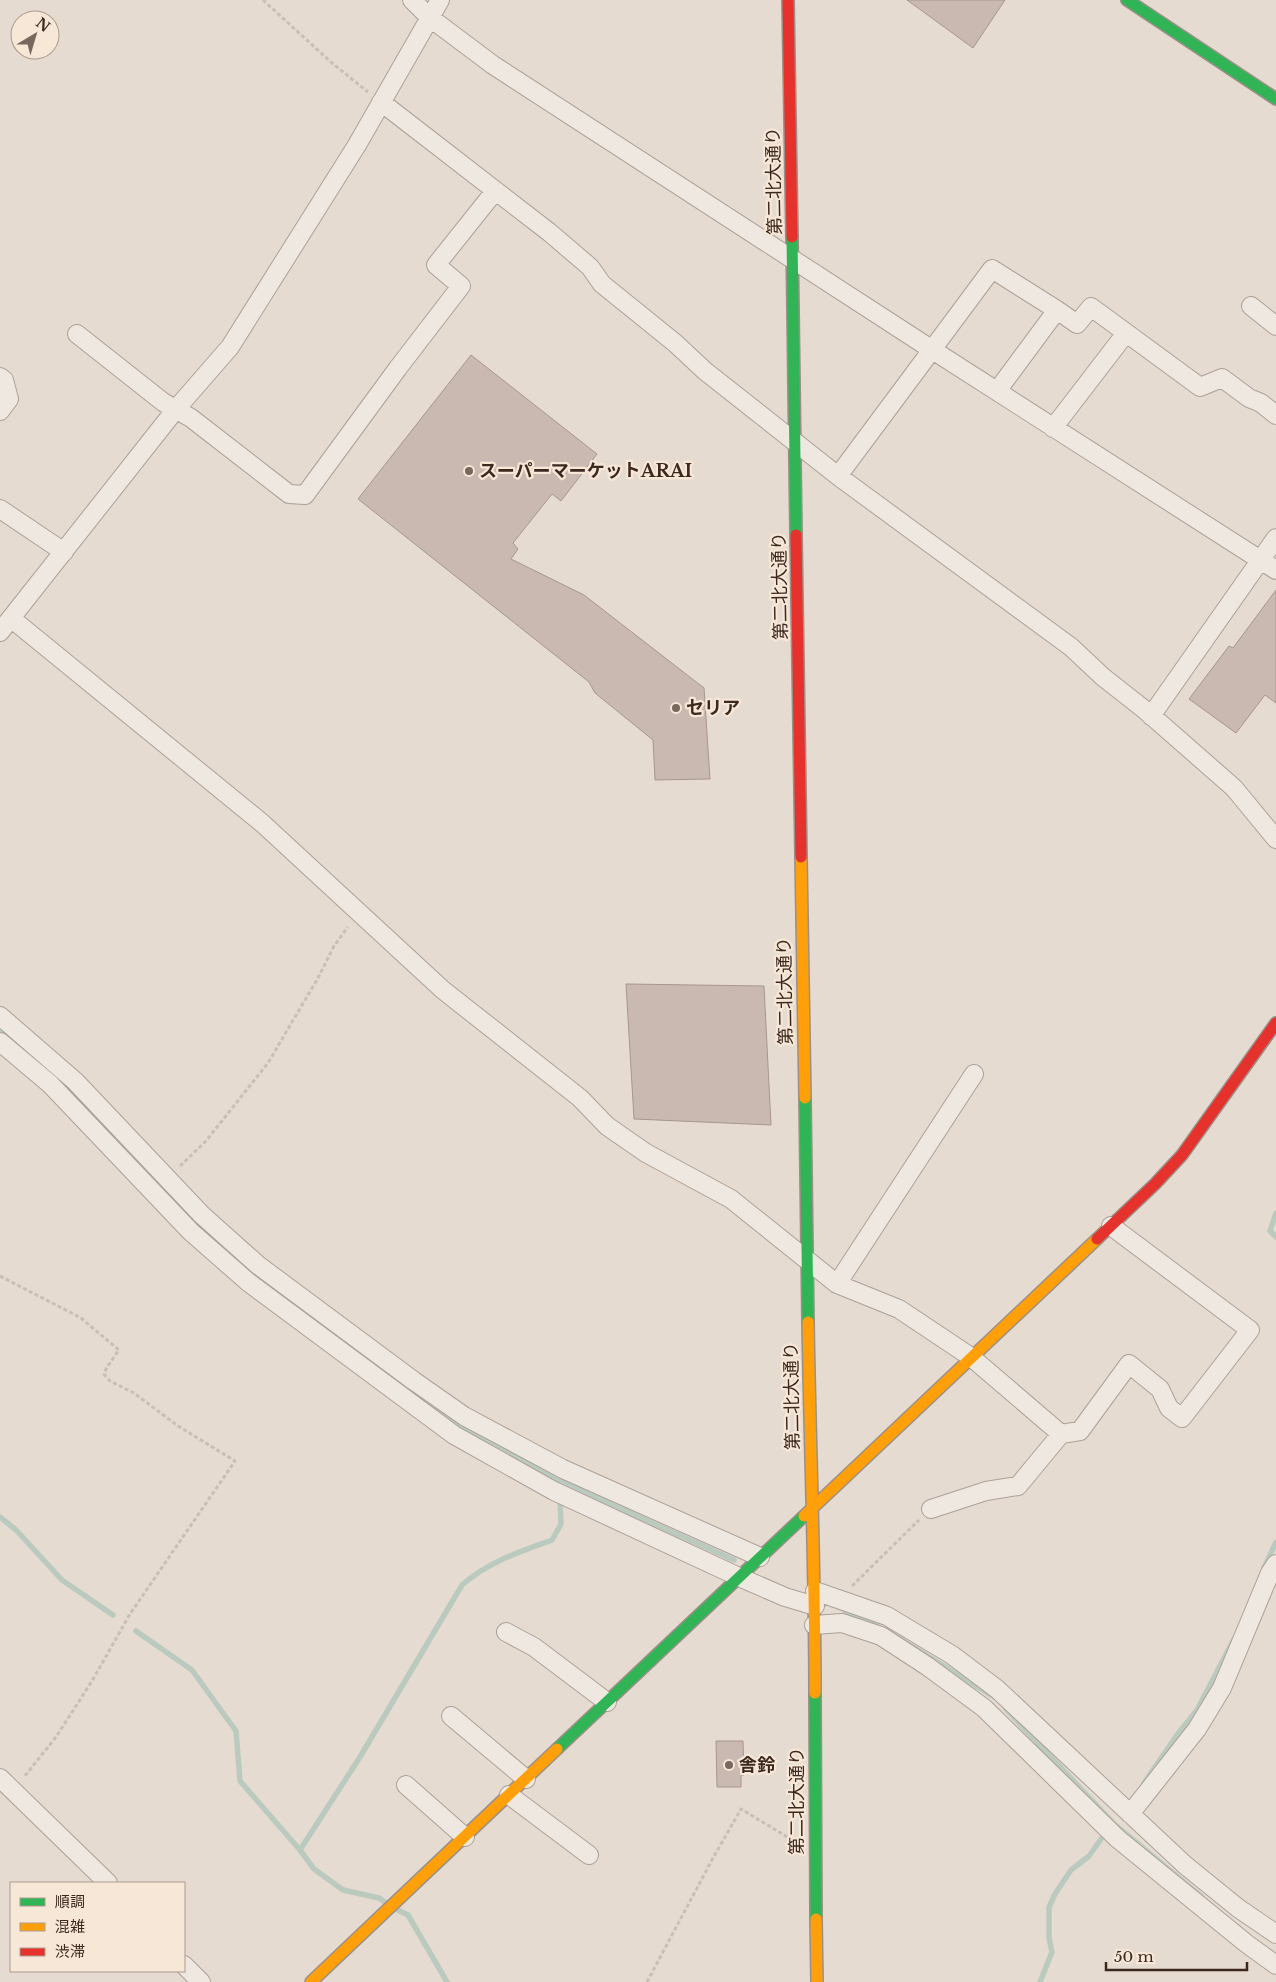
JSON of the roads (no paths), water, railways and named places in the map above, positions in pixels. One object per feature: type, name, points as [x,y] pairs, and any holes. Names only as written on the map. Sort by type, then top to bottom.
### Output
[{"type":"street","points":[[412,0],[429,17],[493,65],[793,258],[931,350],[1276,570]]},
{"type":"street","points":[[440,0],[357,145],[230,347],[176,409],[6,625],[262,823],[442,990],[580,1098],[607,1126],[646,1153],[731,1199],[837,1284],[899,1309],[971,1357],[1061,1434]]},
{"type":"street","name":"第二北大通り","points":[[788,0],[807,1259],[815,1598],[817,1982]]},
{"type":"street","points":[[1127,0],[1276,99]]},
{"type":"street","points":[[381,102],[590,268],[602,284],[675,343],[705,371],[838,476],[1071,647],[1103,677],[1234,788],[1276,840]]},
{"type":"street","points":[[77,334],[163,402],[191,418],[289,494],[305,495],[461,286],[436,265],[495,191]]},
{"type":"street","points":[[838,476],[992,269],[1077,324],[1091,307],[1200,387],[1222,378],[1249,398],[1261,403],[1276,416]]},
{"type":"street","points":[[1251,306],[1276,326]]},
{"type":"street","points":[[997,391],[1058,310]]},
{"type":"street","points":[[1054,428],[1126,333]]},
{"type":"street","points":[[0,377],[4,380],[9,399],[0,411]]},
{"type":"street","points":[[0,509],[64,552]]},
{"type":"street","points":[[1151,716],[1276,538]]},
{"type":"street","points":[[0,1016],[74,1082],[202,1215],[254,1274],[454,1435],[554,1491],[739,1577],[785,1597],[839,1598],[887,1616],[952,1655],[997,1689],[1080,1769],[1185,1865],[1238,1908],[1276,1934]]},
{"type":"street","points":[[311,1982],[1111,1226],[1182,1155],[1276,1023]]},
{"type":"street","points":[[0,1042],[50,1084],[191,1232],[464,1416],[563,1469],[760,1557]]},
{"type":"street","points":[[837,1284],[974,1074]]},
{"type":"street","points":[[931,1509],[986,1491],[1018,1486],[1061,1434],[1080,1431],[1128,1364],[1160,1389],[1169,1408],[1182,1418],[1250,1330],[1111,1226]]},
{"type":"street","points":[[1129,1813],[1198,1729],[1222,1688],[1270,1574],[1276,1564]]},
{"type":"street","points":[[814,1625],[842,1623],[881,1636],[927,1666],[984,1708],[1118,1839],[1247,1944],[1276,1965]]},
{"type":"street","points":[[506,1632],[534,1647],[607,1702]]},
{"type":"street","points":[[451,1716],[526,1779]]},
{"type":"street","points":[[1064,1785],[1080,1769]]},
{"type":"street","points":[[5,1784],[107,1882]]},
{"type":"street","points":[[406,1784],[465,1837]]},
{"type":"street","points":[[509,1795],[590,1855]]},
{"type":"street","points":[[185,1966],[201,1982]]},
{"type":"waterway","points":[[0,1028],[67,1087],[103,1123]]},
{"type":"waterway","points":[[1276,1213],[1270,1231],[1276,1237]]},
{"type":"waterway","points":[[259,1276],[383,1371]]},
{"type":"waterway","points":[[410,1392],[458,1424],[560,1481],[734,1560]]},
{"type":"waterway","points":[[300,1850],[360,1757],[462,1585],[494,1564],[552,1540],[561,1524],[560,1497]]},
{"type":"waterway","points":[[0,1517],[16,1530],[62,1580],[113,1615]]},
{"type":"waterway","points":[[1264,1568],[1276,1542]]},
{"type":"waterway","points":[[845,1611],[877,1626]]},
{"type":"waterway","points":[[136,1631],[192,1670],[236,1731],[240,1781],[300,1850],[314,1869],[343,1890],[379,1898],[386,1903]]},
{"type":"waterway","points":[[889,1632],[994,1697]]},
{"type":"waterway","points":[[1144,1783],[1197,1710],[1234,1639]]},
{"type":"waterway","points":[[1006,1709],[1113,1823],[1201,1896]]},
{"type":"waterway","points":[[1040,1982],[1052,1952],[1049,1938],[1049,1907],[1071,1870],[1089,1856],[1106,1832]]},
{"type":"waterway","points":[[396,1909],[408,1915],[447,1982]]},
{"type":"place","name":"スーパーマーケットARAI","points":[[469,471]]},
{"type":"place","name":"セリア","points":[[676,708]]},
{"type":"place","name":"舎鈴","points":[[729,1765]]}]
